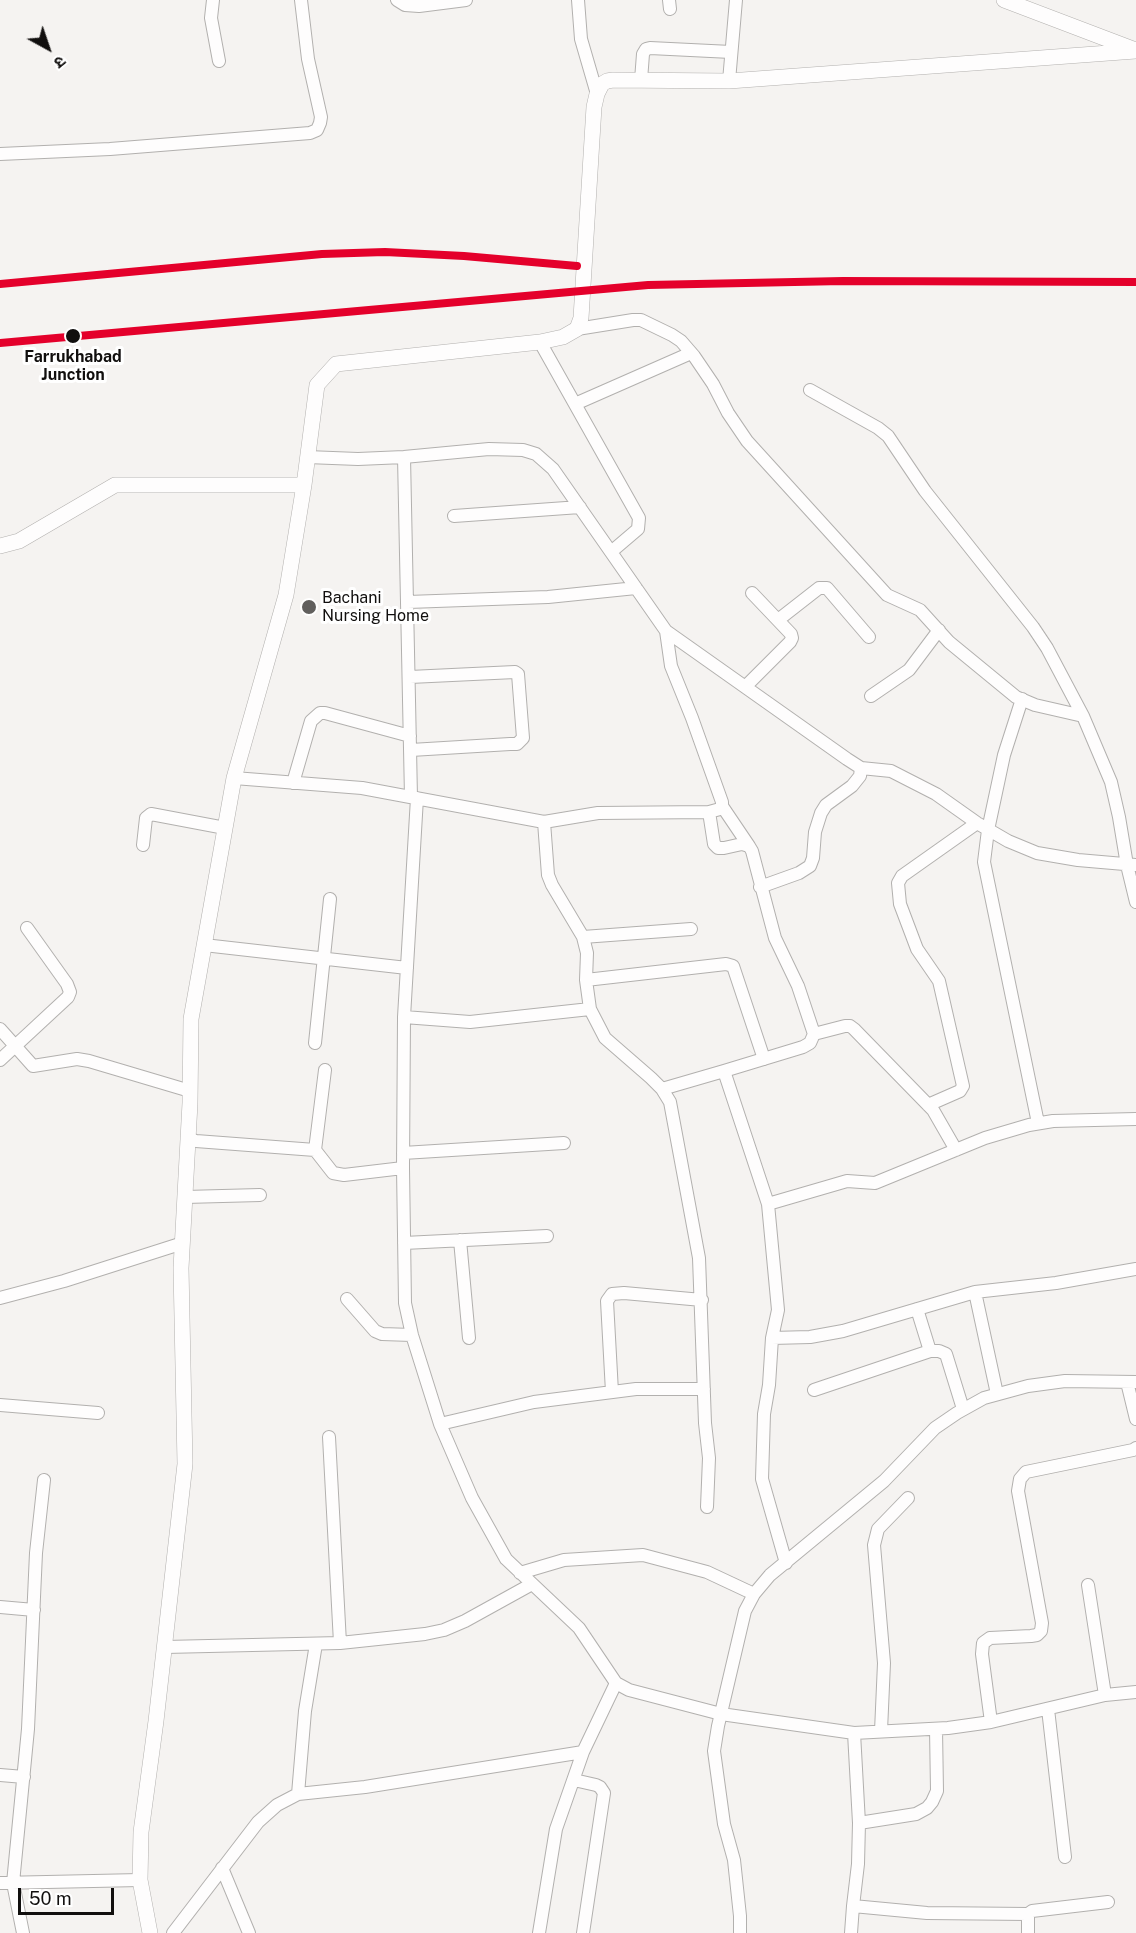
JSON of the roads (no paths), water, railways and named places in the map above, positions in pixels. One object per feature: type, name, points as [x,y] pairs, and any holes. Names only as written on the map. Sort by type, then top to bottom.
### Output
[{"type":"street","points":[[213,0],[211,18],[219,61]]},
{"type":"street","points":[[0,154],[310,133],[317,130],[321,117],[308,59],[301,0]]},
{"type":"street","points":[[397,0],[405,5],[419,6],[466,0]]},
{"type":"street","points":[[578,0],[581,39],[597,94]]},
{"type":"street","points":[[729,81],[736,0]]},
{"type":"street","points":[[1004,0],[1031,5],[1136,50]]},
{"type":"street","points":[[641,80],[643,54],[646,49],[731,51]]},
{"type":"street","points":[[577,329],[581,318],[594,107],[597,94],[602,84],[607,81],[729,81],[1136,50]]},
{"type":"street","points":[[150,1933],[140,1880],[141,1832],[165,1647],[185,1464],[181,1268],[190,1091],[191,1019],[234,778],[286,595],[308,458],[316,385],[336,364],[540,342],[563,337],[577,329],[641,320],[681,341],[713,384],[728,413],[747,441],[814,518],[886,595],[920,610],[957,649],[1005,689],[1035,705],[1083,716]]},
{"type":"street","points":[[540,342],[639,518],[638,529],[611,552]]},
{"type":"street","points":[[575,404],[691,353]]},
{"type":"street","points":[[810,390],[878,428],[888,436],[926,491],[1047,648],[1083,716],[1111,782],[1132,865],[1136,902]]},
{"type":"street","points":[[308,458],[404,458],[489,449],[523,450],[536,454],[553,469],[666,631],[861,768],[891,771],[936,794],[988,830],[1037,853],[1078,860],[1132,865]]},
{"type":"street","points":[[404,458],[410,736],[414,798],[404,1017],[405,1303],[412,1335],[440,1424],[472,1498],[506,1559],[579,1629],[616,1683],[629,1690],[721,1714],[855,1733],[936,1729],[990,1722],[1105,1695],[1136,1692]]},
{"type":"street","points":[[0,546],[20,541],[115,485],[304,485]]},
{"type":"street","points":[[454,516],[580,507]]},
{"type":"street","points":[[408,602],[548,597],[636,588]]},
{"type":"street","points":[[778,620],[819,588],[827,588],[869,637]]},
{"type":"street","points":[[745,687],[792,638],[791,634],[752,593]]},
{"type":"street","points":[[871,696],[909,670],[939,630]]},
{"type":"street","points":[[662,1089],[810,1043],[814,1034],[798,986],[775,938],[749,846],[722,806],[692,718],[671,666],[666,631]]},
{"type":"street","points":[[410,677],[514,672],[518,674],[523,738],[517,744],[411,750]]},
{"type":"street","points":[[1022,699],[1004,755],[988,830],[984,862],[1038,1123]]},
{"type":"street","points":[[293,783],[311,722],[320,713],[325,712],[410,736]]},
{"type":"street","points":[[760,887],[799,873],[810,866],[813,858],[814,832],[821,813],[826,805],[852,786],[860,776],[861,768]]},
{"type":"street","points":[[234,778],[362,788],[544,822],[598,813],[709,812],[720,809],[722,806]]},
{"type":"street","points":[[709,812],[714,844],[718,848],[742,844],[749,846]]},
{"type":"street","points":[[143,845],[146,818],[151,814],[225,828]]},
{"type":"street","points":[[544,822],[548,875],[584,937],[590,1009],[604,1038],[662,1089],[670,1102],[699,1258],[705,1424],[709,1458],[707,1507]]},
{"type":"street","points":[[928,1105],[960,1091],[963,1086],[939,981],[917,949],[900,904],[898,883],[902,876],[977,823]]},
{"type":"street","points":[[315,1042],[330,899]]},
{"type":"street","points":[[0,1060],[68,997],[70,992],[67,984],[27,928]]},
{"type":"street","points":[[584,937],[690,929]]},
{"type":"street","points":[[204,945],[407,969]]},
{"type":"street","points":[[586,980],[726,964],[733,966],[764,1059]]},
{"type":"street","points":[[404,1017],[470,1022],[590,1009]]},
{"type":"street","points":[[814,1034],[850,1026],[928,1105],[942,1124],[956,1150]]},
{"type":"street","points":[[0,1029],[33,1066],[78,1059],[190,1091]]},
{"type":"street","points":[[325,1070],[315,1150],[333,1173],[344,1175],[403,1168]]},
{"type":"street","points":[[724,1071],[768,1204],[778,1310],[772,1338],[762,1479],[786,1563]]},
{"type":"street","points":[[768,1204],[848,1181],[875,1183],[986,1138],[1038,1123],[1136,1119]]},
{"type":"street","points":[[188,1138],[196,1141],[315,1150]]},
{"type":"street","points":[[403,1153],[564,1143]]},
{"type":"street","points":[[185,1197],[260,1196]]},
{"type":"street","points":[[404,1243],[547,1236]]},
{"type":"street","points":[[460,1240],[469,1338]]},
{"type":"street","points":[[0,1298],[64,1281],[183,1243]]},
{"type":"street","points":[[772,1338],[843,1331],[975,1292],[1056,1283],[1136,1269]]},
{"type":"street","points":[[975,1292],[998,1394]]},
{"type":"street","points":[[612,1392],[607,1301],[612,1294],[702,1300]]},
{"type":"street","points":[[347,1299],[375,1331],[382,1334],[412,1335]]},
{"type":"street","points":[[917,1310],[930,1351]]},
{"type":"street","points":[[814,1390],[930,1351],[939,1351],[946,1354],[963,1410]]},
{"type":"street","points":[[740,1933],[734,1860],[724,1824],[714,1751],[745,1611],[754,1594],[770,1575],[884,1481],[936,1428],[984,1398],[1028,1386],[1065,1381],[1132,1382],[1136,1419]]},
{"type":"street","points":[[440,1424],[534,1402],[636,1389],[704,1389]]},
{"type":"street","points":[[0,1406],[99,1413]]},
{"type":"street","points":[[329,1437],[340,1643]]},
{"type":"street","points":[[990,1722],[982,1654],[983,1643],[990,1638],[1031,1636],[1041,1631],[1042,1623],[1018,1491],[1020,1479],[1026,1473],[1136,1448]]},
{"type":"street","points":[[23,1933],[13,1883],[28,1729],[36,1553],[44,1480]]},
{"type":"street","points":[[881,1731],[884,1663],[874,1545],[879,1529],[908,1498]]},
{"type":"street","points":[[520,1574],[564,1560],[643,1555],[707,1572],[754,1594]]},
{"type":"street","points":[[165,1647],[340,1643],[425,1634],[444,1630],[483,1612],[532,1584]]},
{"type":"street","points":[[1088,1585],[1105,1695]]},
{"type":"street","points":[[0,1607],[34,1610]]},
{"type":"street","points":[[298,1794],[305,1711],[316,1644]]},
{"type":"street","points":[[539,1933],[556,1829],[583,1752],[616,1683]]},
{"type":"street","points":[[1048,1708],[1065,1857]]},
{"type":"street","points":[[859,1823],[915,1814],[927,1808],[932,1802],[937,1791],[936,1729]]},
{"type":"street","points":[[851,1933],[858,1864],[859,1823],[855,1733]]},
{"type":"street","points":[[173,1933],[258,1822],[277,1804],[298,1794],[365,1787],[583,1752]]},
{"type":"street","points":[[0,1775],[24,1777]]},
{"type":"street","points":[[574,1780],[596,1785],[604,1793],[583,1933]]},
{"type":"street","points":[[222,1868],[249,1933]]},
{"type":"street","points":[[0,1883],[140,1880]]},
{"type":"street","points":[[853,1906],[927,1913],[1028,1914],[1032,1911],[1108,1902]]},
{"type":"street","points":[[1028,1914],[1028,1933]]},
{"type":"place","name":"Farrukhabad Junction","points":[[73,336]]},
{"type":"place","name":"Bachani Nursing Home","points":[[309,607]]}]
